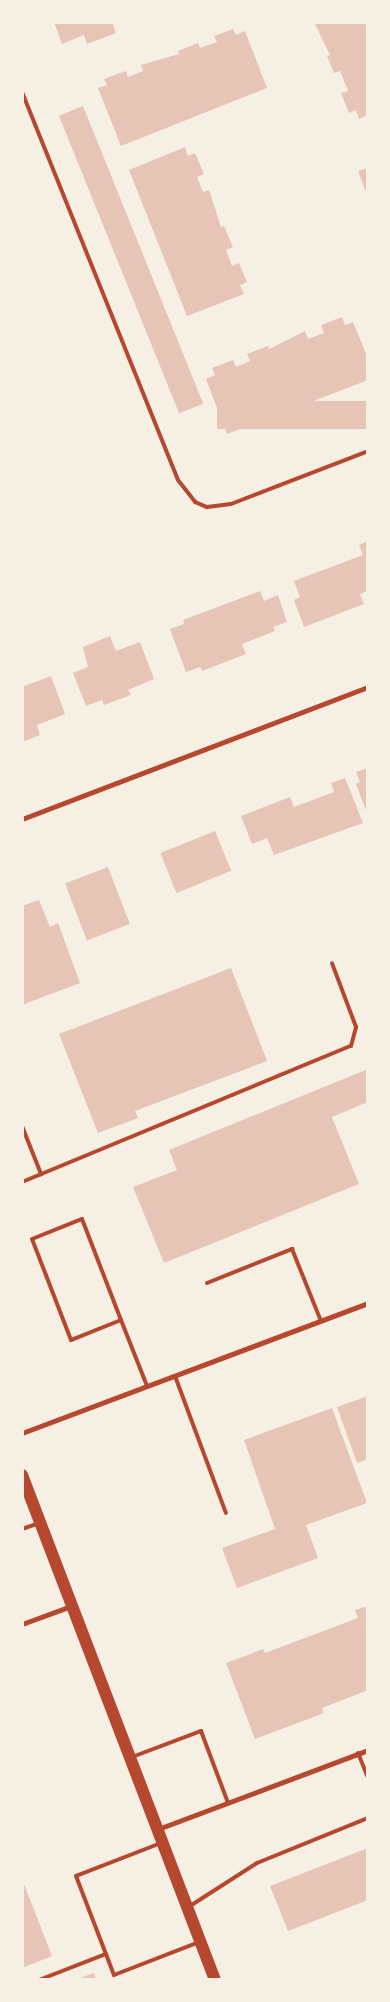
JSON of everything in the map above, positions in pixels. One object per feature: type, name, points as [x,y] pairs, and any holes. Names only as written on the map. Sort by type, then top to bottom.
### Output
[{"type":"main road","points":[[22,1475],[215,1980]]},
{"type":"street","points":[[22,819],[368,687]]},
{"type":"street","points":[[22,1433],[368,1303]]},
{"type":"street","points":[[22,1624],[72,1605]]},
{"type":"street","points":[[158,1829],[368,1750]]},
{"type":"lane","points":[[22,92],[178,480],[195,502],[207,507],[231,504],[368,451]]},
{"type":"lane","points":[[22,1182],[352,1046],[356,1028],[332,962]]},
{"type":"lane","points":[[22,1126],[41,1174]]},
{"type":"lane","points":[[121,1320],[71,1340],[32,1239],[82,1219],[147,1386]]},
{"type":"lane","points":[[207,1283],[292,1249],[321,1321]]},
{"type":"lane","points":[[175,1376],[226,1513]]},
{"type":"lane","points":[[22,1529],[40,1522]]},
{"type":"lane","points":[[131,1758],[200,1731],[228,1803]]},
{"type":"lane","points":[[358,1754],[368,1778]]},
{"type":"lane","points":[[188,1908],[257,1863],[368,1818]]},
{"type":"lane","points":[[163,1842],[76,1876],[114,1975],[201,1942]]},
{"type":"lane","points":[[39,1980],[106,1954]]},
{"type":"building","points":[[54,22],[117,22],[113,24],[116,33],[87,44],[84,35],[62,44]]},
{"type":"building","points":[[314,22],[368,22],[368,115],[359,119],[356,110],[349,113],[341,93],[348,91],[340,71],[334,73],[327,56],[330,55]]},
{"type":"building","points":[[233,29],[236,35],[245,31],[267,88],[121,146],[98,88],[107,85],[104,79],[126,71],[128,77],[143,71],[141,65],[179,54],[178,51],[198,43],[200,48],[217,42],[214,36]]},
{"type":"building","points":[[83,106],[203,404],[179,413],[59,116]]},
{"type":"building","points":[[185,147],[188,156],[195,153],[204,174],[197,177],[203,192],[209,190],[221,227],[224,226],[233,247],[226,250],[232,266],[239,263],[247,282],[240,285],[244,294],[187,316],[129,170]]},
{"type":"building","points":[[368,168],[368,195],[367,195],[358,171]]},
{"type":"building","points":[[342,317],[345,325],[353,322],[368,359],[368,380],[227,434],[206,379],[215,375],[212,368],[233,360],[236,367],[250,361],[247,354],[268,346],[269,349],[305,331],[308,339],[324,333],[321,325]]},
{"type":"building","points":[[217,401],[368,401],[368,429],[217,429]]},
{"type":"building","points":[[368,541],[368,591],[360,594],[364,604],[304,627],[294,600],[300,597],[294,581],[363,555],[359,545]]},
{"type":"building","points":[[260,591],[264,601],[278,595],[287,622],[273,627],[275,631],[242,644],[246,654],[202,671],[200,667],[186,672],[170,629],[184,624],[183,620]]},
{"type":"building","points":[[110,636],[116,651],[140,642],[154,679],[128,690],[131,695],[104,705],[102,700],[86,706],[73,673],[88,667],[83,647]]},
{"type":"building","points":[[51,676],[65,714],[37,725],[40,735],[22,742],[22,687]]},
{"type":"building","points":[[368,768],[367,813],[356,784],[360,782],[356,772]]},
{"type":"building","points":[[345,778],[363,823],[274,855],[267,838],[252,844],[241,816],[290,797],[294,807],[334,792],[331,783]]},
{"type":"building","points":[[215,831],[231,871],[176,893],[160,853]]},
{"type":"building","points":[[108,867],[130,924],[87,940],[65,883]]},
{"type":"building","points":[[39,900],[50,927],[58,923],[80,983],[22,1005],[22,906]]},
{"type":"building","points":[[231,968],[267,1061],[135,1111],[138,1118],[98,1133],[59,1034]]},
{"type":"building","points":[[368,1069],[368,1102],[332,1117],[359,1184],[164,1263],[133,1187],[177,1170],[169,1150]]},
{"type":"building","points":[[368,1396],[368,1459],[357,1463],[337,1407]]},
{"type":"building","points":[[332,1408],[367,1503],[306,1525],[318,1558],[237,1588],[222,1548],[275,1529],[244,1440]]},
{"type":"building","points":[[368,1606],[368,1690],[322,1708],[324,1713],[255,1739],[226,1663],[263,1649],[265,1653],[358,1618],[355,1610]]},
{"type":"building","points":[[368,1848],[368,1900],[288,1931],[270,1886]]},
{"type":"building","points":[[22,1879],[52,1956],[22,1968]]},
{"type":"building","points":[[94,1973],[96,1980],[77,1980],[77,1979]]}]
